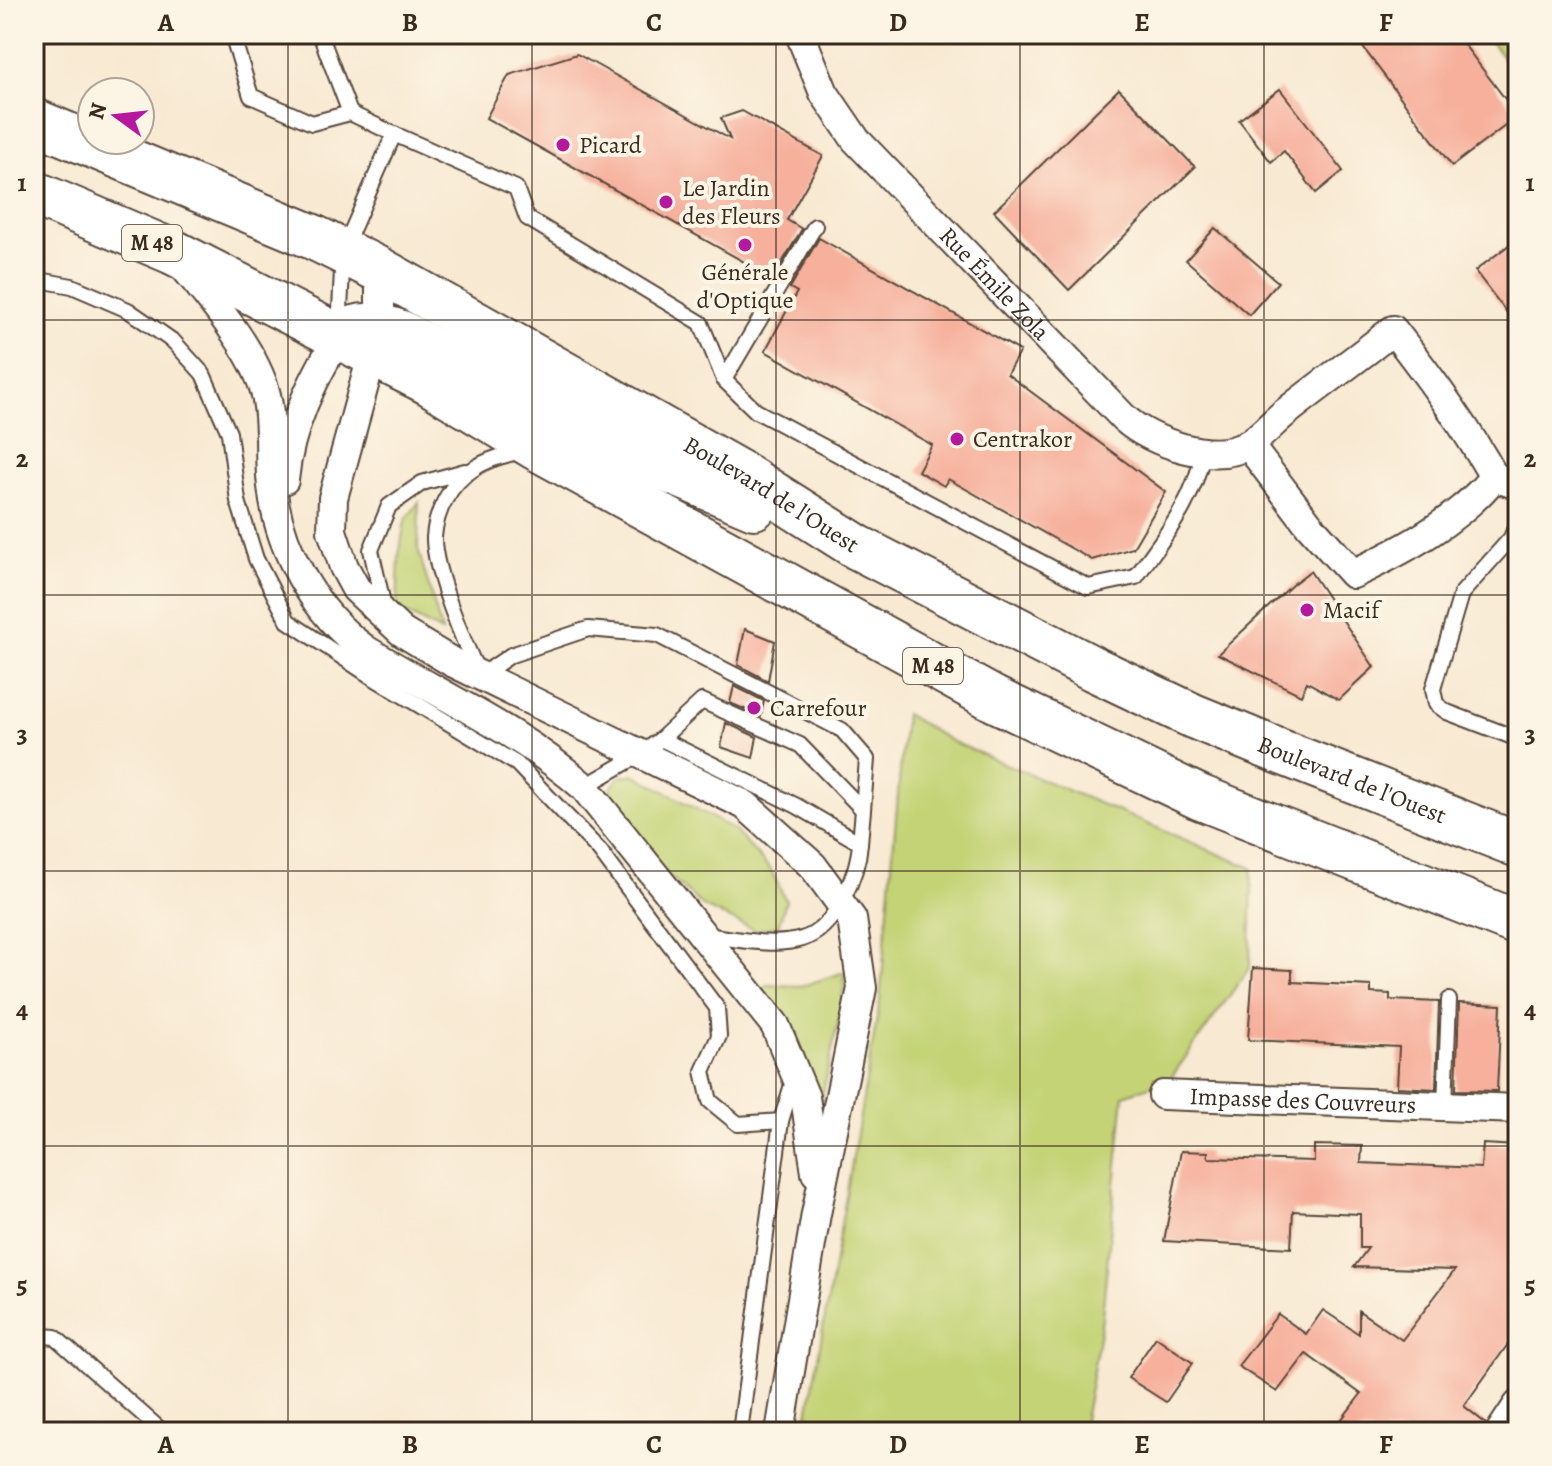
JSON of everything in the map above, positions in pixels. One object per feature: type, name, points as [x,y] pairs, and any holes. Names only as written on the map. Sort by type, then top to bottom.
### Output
[{"type":"main road","name":"Boulevard de l'Ouest","points":[[34,121],[362,260],[740,473],[857,547],[1094,669],[1193,716],[1518,845]]},
{"type":"main road","points":[[34,147],[135,162]]},
{"type":"main road","name":"M 48","points":[[34,193],[120,227],[364,339],[535,447],[994,699],[1098,750],[1274,828],[1518,923]]},
{"type":"main road","points":[[364,339],[424,343],[650,463],[722,495],[857,547]]},
{"type":"street","name":"Rue Émile Zola","points":[[800,34],[824,93],[856,140],[1124,418],[1147,436],[1165,444],[1204,450],[1235,449],[1248,444]]},
{"type":"street","points":[[173,252],[221,313],[261,379],[270,427],[272,490],[288,548],[319,604],[350,639],[520,739],[554,761],[584,787],[775,1025],[805,1097],[816,1160],[816,1214]]},
{"type":"street","points":[[362,260],[364,339],[333,498],[332,531],[344,567],[356,589],[402,632],[480,676],[651,747],[745,805],[813,866],[852,919],[862,988],[816,1214],[780,1432]]},
{"type":"street","points":[[1393,330],[1506,481],[1395,554],[1353,574],[1310,526],[1248,444],[1393,330]]},
{"type":"street","points":[[288,548],[283,498],[286,458],[306,396],[364,339]]},
{"type":"street","name":"Impasse des Couvreurs","points":[[1163,1095],[1518,1109]]},
{"type":"street","points":[[1500,1432],[1518,1405]]},
{"type":"lane","points":[[232,34],[251,96],[312,123],[350,113],[516,188],[527,218],[701,323],[724,380],[756,411],[1088,587],[1136,577],[1186,506],[1198,477],[1204,450]]},
{"type":"lane","points":[[320,34],[350,113]]},
{"type":"lane","points":[[364,339],[362,260],[394,134]]},
{"type":"lane","points":[[724,380],[815,226]]},
{"type":"lane","points":[[34,279],[72,286],[128,310],[174,342],[203,374],[229,433],[238,501],[256,559],[288,621],[369,675],[517,764],[600,851],[717,1008],[719,1036],[703,1071],[710,1101],[738,1124],[781,1121]]},
{"type":"lane","points":[[535,447],[490,459],[472,469],[457,481],[441,508],[434,538],[439,570],[480,676],[511,655],[588,629],[657,635],[842,730],[867,759],[859,863],[841,904],[820,928],[804,939],[773,943],[700,934]]},
{"type":"lane","points":[[387,620],[371,550],[389,506],[422,483],[472,469]]},
{"type":"lane","points":[[1518,520],[1511,538],[1461,594],[1433,689],[1436,704],[1447,712],[1518,739]]},
{"type":"lane","points":[[584,787],[651,747],[702,701],[800,745],[863,810]]},
{"type":"lane","points":[[651,747],[797,806],[860,843]]},
{"type":"lane","name":"Impasse des Couvreurs","points":[[1445,1106],[1449,1000]]},
{"type":"lane","points":[[740,1432],[781,1121],[795,1074]]},
{"type":"lane","points":[[34,1335],[55,1337],[163,1432]]},
{"type":"green space","points":[[1485,34],[1518,34],[1518,77]]},
{"type":"green space","points":[[419,502],[418,549],[442,632],[397,609],[399,555],[405,521]]},
{"type":"green space","points":[[905,714],[953,742],[1252,868],[1250,967],[1170,1079],[1124,1095],[1101,1326],[1082,1432],[805,1432],[880,1001]]},
{"type":"green space","points":[[634,774],[734,830],[771,870],[786,901],[778,926],[754,930],[704,907],[652,861],[609,791],[619,777]]},
{"type":"green space","points":[[845,972],[842,1003],[818,1116],[760,992],[767,985],[802,986]]},
{"type":"building","points":[[1353,34],[1456,34],[1518,116],[1452,166]]},
{"type":"building","points":[[577,54],[730,139],[721,118],[742,111],[823,156],[787,220],[802,229],[773,278],[486,118],[509,75]]},
{"type":"building","points":[[1119,89],[1195,167],[1069,290],[994,211]]},
{"type":"building","points":[[1280,89],[1343,171],[1316,193],[1284,151],[1271,162],[1239,120]]},
{"type":"building","points":[[1215,228],[1278,282],[1249,315],[1186,260]]},
{"type":"building","points":[[819,238],[1020,351],[1007,374],[1166,492],[1133,548],[1092,560],[948,479],[944,486],[918,471],[932,445],[765,351],[797,292],[790,288]]},
{"type":"building","points":[[1518,238],[1518,327],[1475,271]]},
{"type":"building","points":[[1310,571],[1374,667],[1339,700],[1307,682],[1301,695],[1218,654]]},
{"type":"building","points":[[745,629],[775,641],[768,681],[738,665]]},
{"type":"building","points":[[734,686],[764,701],[761,716],[730,703]]},
{"type":"building","points":[[726,723],[757,737],[753,758],[721,747]]},
{"type":"building","points":[[1253,968],[1292,970],[1292,982],[1371,986],[1371,993],[1390,994],[1390,1000],[1439,1002],[1436,1089],[1397,1087],[1399,1047],[1248,1040]]},
{"type":"building","points":[[1459,1003],[1501,1005],[1497,1091],[1456,1090]]},
{"type":"building","points":[[1483,1144],[1518,1146],[1518,1330],[1464,1406],[1485,1423],[1483,1432],[1332,1432],[1361,1394],[1306,1354],[1277,1392],[1238,1366],[1278,1314],[1306,1334],[1323,1310],[1359,1334],[1359,1311],[1402,1340],[1455,1270],[1354,1267],[1368,1248],[1360,1248],[1360,1214],[1293,1211],[1291,1248],[1164,1241],[1181,1151],[1208,1152],[1208,1158],[1314,1161],[1314,1145],[1362,1146],[1361,1163],[1481,1168]]},
{"type":"building","points":[[1156,1337],[1193,1363],[1166,1402],[1128,1378]]},
{"type":"place","name":"Picard","points":[[563,145]]},
{"type":"place","name":"Le Jardin des Fleurs","points":[[666,202]]},
{"type":"place","name":"Générale d'Optique","points":[[745,245]]},
{"type":"place","name":"Centrakor","points":[[957,439]]},
{"type":"place","name":"Macif","points":[[1307,610]]},
{"type":"place","name":"Carrefour","points":[[754,708]]}]
